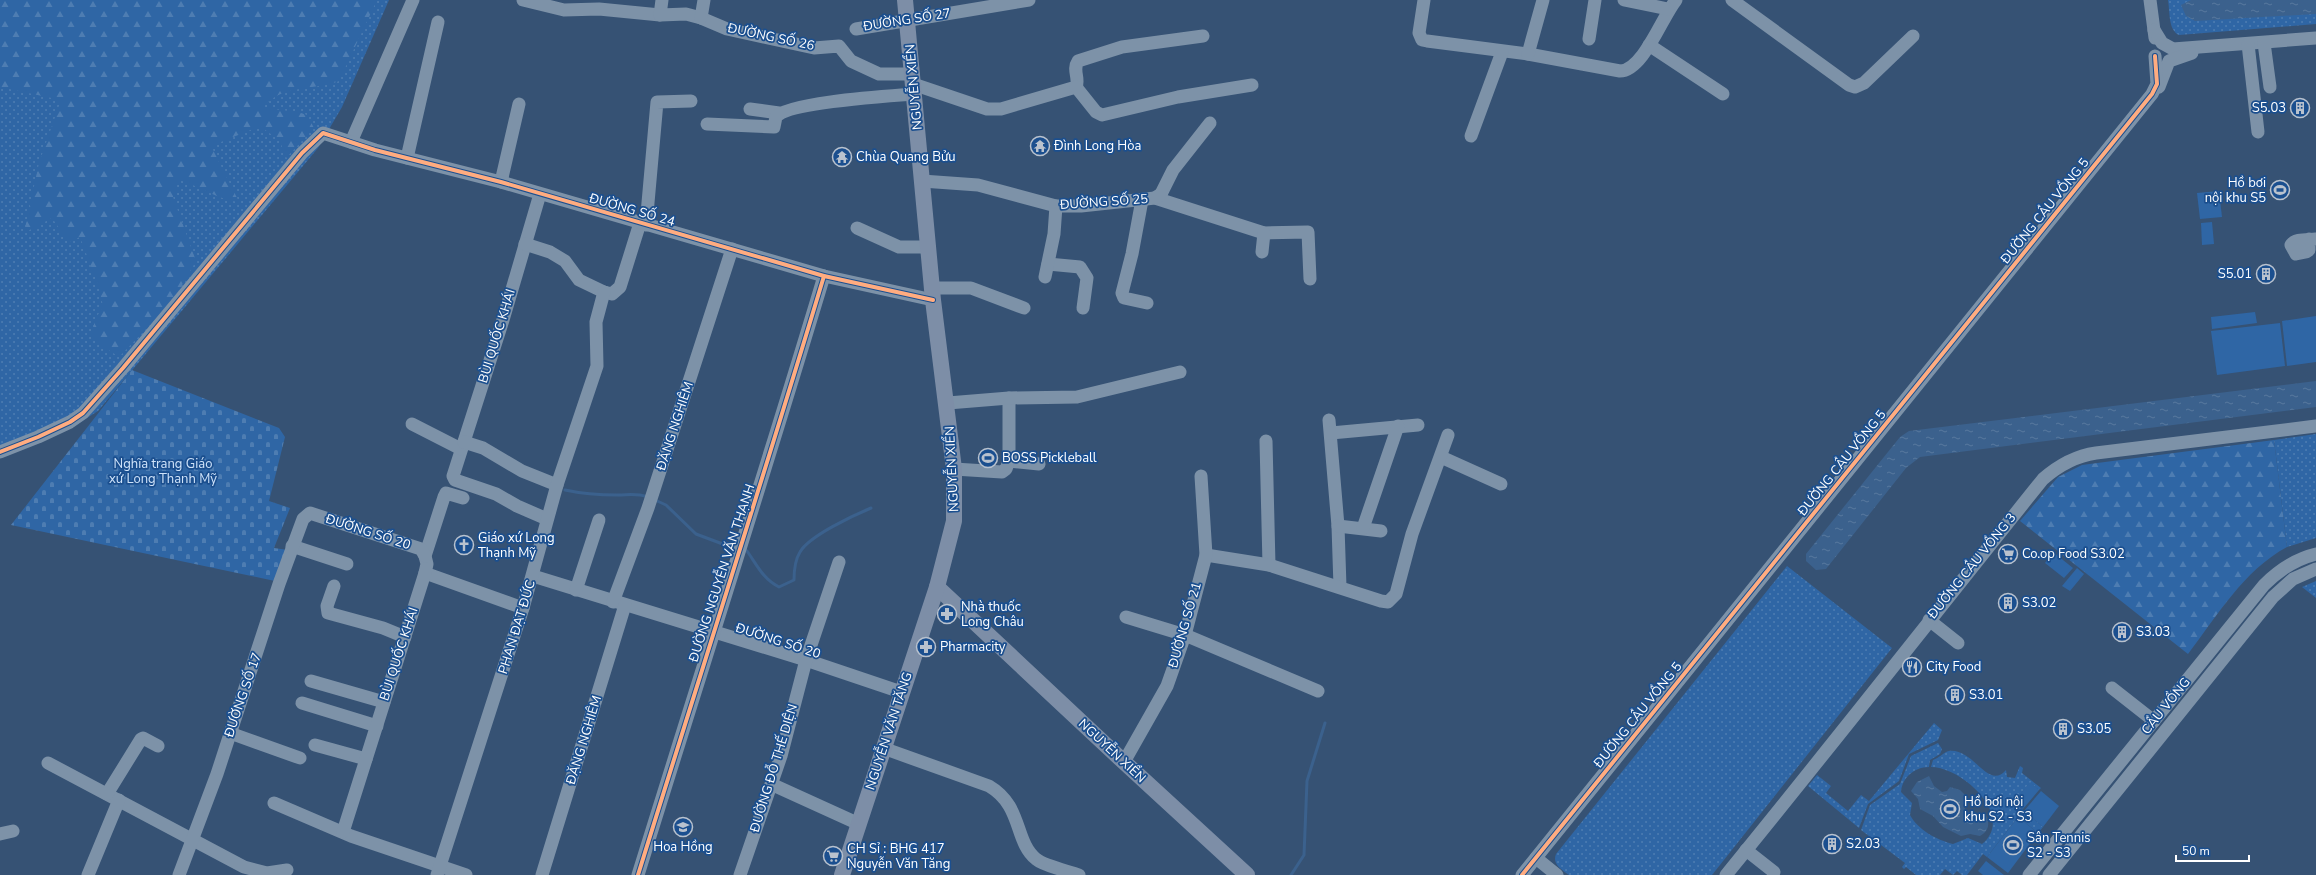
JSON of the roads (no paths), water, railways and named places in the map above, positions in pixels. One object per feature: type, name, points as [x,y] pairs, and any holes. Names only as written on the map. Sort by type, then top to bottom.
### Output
[{"type":"main road","name":"NGUYỄN XIỂN","points":[[905,0],[933,294],[948,403],[954,469],[954,520],[937,587],[1247,875]]},
{"type":"main road","name":"NGUYỄN VĂN TĂNG","points":[[842,875],[901,692],[937,587]]},
{"type":"street","points":[[351,142],[413,0]]},
{"type":"street","name":"ĐƯỜNG SỐ 26","points":[[523,0],[564,10],[598,8],[660,15],[677,13],[701,18],[727,29],[814,48],[839,46],[851,61],[879,74],[913,84]]},
{"type":"street","points":[[660,15],[662,0]]},
{"type":"street","points":[[701,18],[704,0]]},
{"type":"street","name":"ĐƯỜNG SỐ 27","points":[[856,29],[1029,0]]},
{"type":"street","points":[[1424,0],[1419,33],[1422,40],[1502,52],[1528,54],[1626,71],[1631,68],[1650,45],[1672,5],[1624,0]]},
{"type":"street","points":[[1528,54],[1543,0]]},
{"type":"street","points":[[1589,39],[1595,0]]},
{"type":"street","points":[[1732,0],[1849,85],[1855,87],[1864,84],[1913,36]]},
{"type":"street","points":[[2150,0],[2154,30],[2169,55],[2161,84],[2152,94]]},
{"type":"street","points":[[407,158],[438,22]]},
{"type":"street","name":"ĐƯỜNG CẦU VỒNG 5","points":[[1522,875],[2152,94],[2156,84],[2154,30]]},
{"type":"street","points":[[1076,88],[1078,83],[1075,69],[1078,61],[1122,47],[1203,36]]},
{"type":"street","points":[[2155,55],[2160,63],[2169,55],[2186,55],[2223,46],[2316,38]]},
{"type":"street","points":[[2264,43],[2270,87]]},
{"type":"street","points":[[2248,44],[2258,132]]},
{"type":"street","points":[[1650,45],[1723,94]]},
{"type":"street","points":[[1472,136],[1502,52]]},
{"type":"street","points":[[750,109],[779,113],[913,84],[987,109],[1001,109],[1076,88]]},
{"type":"street","points":[[1076,88],[1096,112],[1102,115],[1178,97],[1252,85]]},
{"type":"street","points":[[525,244],[550,252],[565,261],[579,280],[604,292],[612,294],[620,287],[643,224],[657,102],[691,101]]},
{"type":"street","points":[[501,182],[519,104]]},
{"type":"street","points":[[707,124],[774,127],[776,117],[779,113]]},
{"type":"street","points":[[1155,198],[1161,194],[1173,170],[1198,141],[1210,123]]},
{"type":"street","name":"ĐƯỜNG SỐ 24","points":[[0,452],[70,422],[83,413],[123,368],[302,153],[318,136],[326,133],[351,142],[501,182],[824,276],[933,294],[960,286],[971,288],[1024,308]]},
{"type":"street","name":"ĐƯỜNG SỐ 25","points":[[922,181],[978,185],[1056,206],[1081,206],[1155,198],[1264,233],[1308,232],[1310,279]]},
{"type":"street","name":"BÙI QUỐC KHÁI","points":[[540,194],[462,445],[454,478],[496,494],[516,506],[547,519]]},
{"type":"street","points":[[1142,200],[1132,254],[1122,293],[1124,298],[1147,303]]},
{"type":"street","points":[[1056,206],[1054,234],[1047,270],[1080,267],[1087,278],[1083,308]]},
{"type":"street","points":[[857,228],[899,246],[929,247]]},
{"type":"street","points":[[1262,252],[1264,233]]},
{"type":"street","name":"ĐẶNG NGHIÊM","points":[[542,875],[619,604],[648,508],[732,250]]},
{"type":"street","name":"ĐƯỜNG NGUYỄN VĂN THẠNH","points":[[638,875],[713,632],[743,543],[824,276]]},
{"type":"street","name":"PHAN ĐẠT ĐỨC","points":[[438,871],[524,608],[557,484],[597,366],[596,322],[604,292]]},
{"type":"street","points":[[948,403],[1008,398],[1077,397],[1180,372]]},
{"type":"street","points":[[954,469],[1002,472],[1006,469],[1009,461],[1008,398]]},
{"type":"street","points":[[1329,420],[1338,526],[1340,587]]},
{"type":"street","points":[[412,424],[462,445],[483,448],[522,472],[557,484]]},
{"type":"street","points":[[1331,433],[1418,425]]},
{"type":"street","points":[[1363,528],[1398,426]]},
{"type":"street","name":"ĐƯỜNG CẦU VỒNG 3","points":[[1726,875],[1886,677],[1929,620],[2042,479],[2069,460],[2096,453],[2316,426]]},
{"type":"street","points":[[1206,555],[1269,565],[1388,602],[1396,594],[1412,534],[1448,435]]},
{"type":"street","points":[[1266,441],[1269,565]]},
{"type":"street","points":[[1441,457],[1501,484]]},
{"type":"street","points":[[1009,461],[1039,464]]},
{"type":"street","name":"ĐƯỜNG SỐ 21","points":[[1124,762],[1167,686],[1185,635],[1206,555],[1201,476]]},
{"type":"street","name":"BÙI QUỐC KHÁI","points":[[343,832],[425,573],[427,564],[425,556],[446,493],[463,498]]},
{"type":"street","name":"ĐƯỜNG SỐ 20","points":[[307,515],[316,515],[421,549],[425,556]]},
{"type":"street","name":"ĐƯỜNG SỐ 17","points":[[179,875],[193,840],[230,733],[292,546],[307,515]]},
{"type":"street","points":[[576,590],[599,520]]},
{"type":"street","points":[[1338,526],[1381,531]]},
{"type":"street","points":[[292,546],[347,564]]},
{"type":"street","name":"CẦU VỒNG","points":[[2030,875],[2273,576],[2298,560],[2316,554]]},
{"type":"street","name":"ĐƯỜNG ĐỖ THẾ DIỆN","points":[[740,875],[781,756],[806,660],[839,562]]},
{"type":"street","name":"CẦU VỒNG","points":[[2049,875],[2273,597],[2293,579],[2316,569]]},
{"type":"street","points":[[425,573],[524,608]]},
{"type":"street","name":"ĐƯỜNG SỐ 20","points":[[533,576],[619,604],[806,660],[901,692]]},
{"type":"street","points":[[334,586],[328,606],[328,613],[382,628],[405,637]]},
{"type":"street","points":[[1126,617],[1185,635],[1318,691]]},
{"type":"street","points":[[1929,620],[1958,643]]},
{"type":"street","points":[[311,681],[384,702]]},
{"type":"street","points":[[2112,688],[2154,721]]},
{"type":"street","points":[[302,703],[377,726]]},
{"type":"street","points":[[230,733],[300,758]]},
{"type":"street","points":[[107,794],[141,739],[143,738],[158,746]]},
{"type":"street","points":[[315,745],[366,759]]},
{"type":"street","points":[[883,748],[989,786],[998,792],[1016,818],[1029,853],[1037,861],[1079,875]]},
{"type":"street","points":[[48,763],[244,867],[254,871],[267,873],[287,870]]},
{"type":"street","points":[[771,784],[859,824]]},
{"type":"street","points":[[88,875],[119,800]]},
{"type":"street","points":[[274,803],[438,871],[466,875]]},
{"type":"street","points":[[0,834],[13,831]]},
{"type":"street","points":[[1746,850],[1774,872]]},
{"type":"street","points":[[1536,858],[1557,875]]},
{"type":"water","points":[[2191,0],[2316,0],[2316,14],[2195,21],[2186,16],[2181,5]]},
{"type":"water","points":[[2316,381],[2316,407],[1920,457],[1906,468],[1826,569],[1816,570],[1806,561],[1806,554],[1900,437],[1909,431]]},
{"type":"water","points":[[1929,776],[1934,786],[1942,792],[1947,791],[1950,787],[1960,790],[1968,798],[1963,805],[1966,811],[1977,815],[1986,815],[1988,821],[1987,830],[1980,836],[1970,834],[1961,836],[1943,827],[1933,816],[1920,809],[1918,799],[1911,791],[1917,782]]},
{"type":"waterway","points":[[565,490],[591,494],[636,495],[648,497]]},
{"type":"waterway","points":[[655,500],[666,505],[696,534],[736,549]]},
{"type":"waterway","points":[[743,550],[747,551],[764,576],[779,587],[794,580],[797,558],[800,552],[812,539],[832,527],[871,508]]},
{"type":"waterway","points":[[1291,875],[1304,855],[1307,781],[1325,723]]},
{"type":"place","name":"S5.03","points":[[2300,108]]},
{"type":"place","name":"Đình Long Hòa","points":[[1040,146]]},
{"type":"place","name":"Chùa Quang Bửu","points":[[842,157]]},
{"type":"place","name":"Hồ bơi nội khu S5","points":[[2280,190]]},
{"type":"place","name":"S5.01","points":[[2266,274]]},
{"type":"place","name":"BOSS Pickleball","points":[[988,458]]},
{"type":"place","name":"Giáo xứ Long Thạnh Mỹ","points":[[464,545]]},
{"type":"place","name":"Co.op Food S3.02","points":[[2008,554]]},
{"type":"place","name":"S3.02","points":[[2008,603]]},
{"type":"place","name":"Nhà thuốc Long Châu","points":[[947,614]]},
{"type":"place","name":"S3.03","points":[[2122,632]]},
{"type":"place","name":"Pharmacity","points":[[926,647]]},
{"type":"place","name":"City Food","points":[[1912,667]]},
{"type":"place","name":"S3.01","points":[[1955,695]]},
{"type":"place","name":"S3.05","points":[[2063,729]]},
{"type":"place","name":"Hồ bơi nội khu S2 - S3","points":[[1950,809]]},
{"type":"place","name":"Hoa Hồng","points":[[683,827]]},
{"type":"place","name":"S2.03","points":[[1832,844]]},
{"type":"place","name":"Sân Tennis S2 - S3","points":[[2013,845]]},
{"type":"place","name":"CH Sỉ : BHG 417 Nguyễn Văn Tăng","points":[[833,856]]},
{"type":"park label","name":"Nghĩa trang Giáo xứ Long Thạnh Mỹ","points":[[163,472]]}]
